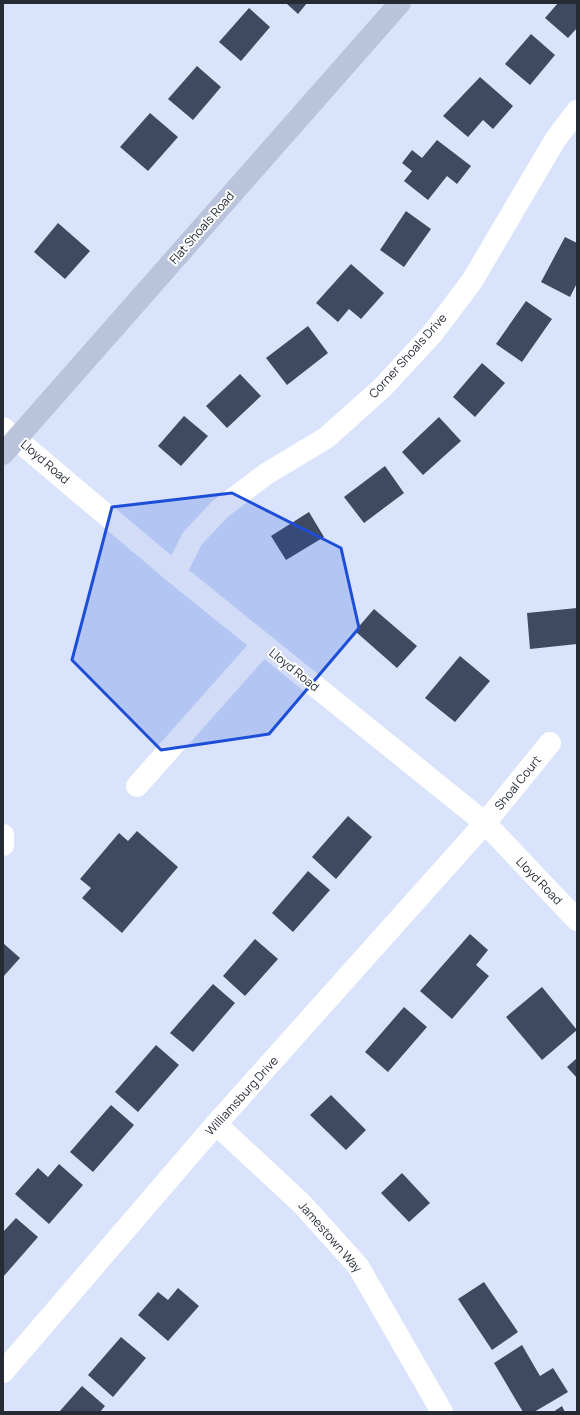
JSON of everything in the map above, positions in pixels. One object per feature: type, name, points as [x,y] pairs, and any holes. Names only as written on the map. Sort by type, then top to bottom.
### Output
[{"type":"main road","name":"Flat Shoals Road","points":[[8,440],[400,3]]},
{"type":"street","name":"Corner Shoals Drive","points":[[175,573],[192,539],[220,509],[266,474],[326,438],[382,388],[432,334],[472,281],[555,140],[577,111]]},
{"type":"street","name":"Lloyd Road","points":[[8,440],[485,823],[577,920]]},
{"type":"street","points":[[137,786],[263,644]]},
{"type":"street","name":"Shoal Court","points":[[485,823],[550,743]]},
{"type":"street","name":"Williamsburg Drive","points":[[3,1372],[216,1124],[485,823]]},
{"type":"street","points":[[3,835],[3,845]]},
{"type":"street","name":"Jamestown Way","points":[[216,1124],[302,1204],[358,1266],[442,1412]]},
{"type":"highlighted area","points":[[232,493],[341,548],[359,628],[269,734],[161,750],[72,660],[112,507]]},
{"type":"building","points":[[286,3],[307,3],[298,14]]},
{"type":"building","points":[[558,3],[577,3],[577,28],[568,38],[545,18]]},
{"type":"building","points":[[249,8],[270,27],[241,61],[219,42]]},
{"type":"building","points":[[531,34],[555,55],[530,85],[505,64]]},
{"type":"building","points":[[197,66],[221,87],[193,120],[168,99]]},
{"type":"building","points":[[480,77],[513,106],[493,129],[483,120],[468,137],[443,116]]},
{"type":"building","points":[[150,113],[178,137],[148,171],[120,147]]},
{"type":"building","points":[[437,140],[471,166],[457,184],[447,176],[428,200],[404,181],[412,171],[402,163],[412,150],[422,158]]},
{"type":"building","points":[[406,211],[431,229],[404,267],[380,250]]},
{"type":"building","points":[[58,223],[90,251],[65,279],[34,252]]},
{"type":"building","points":[[565,237],[577,243],[577,283],[570,297],[541,282]]},
{"type":"building","points":[[351,264],[384,293],[361,319],[349,309],[338,322],[316,303]]},
{"type":"building","points":[[526,301],[552,319],[522,362],[496,344]]},
{"type":"building","points":[[308,326],[328,353],[287,385],[266,358]]},
{"type":"building","points":[[482,363],[505,383],[475,417],[453,397]]},
{"type":"building","points":[[240,374],[261,396],[227,428],[206,406]]},
{"type":"building","points":[[184,416],[208,436],[181,466],[158,446]]},
{"type":"building","points":[[439,417],[461,441],[423,475],[402,452]]},
{"type":"building","points":[[385,466],[404,493],[364,523],[344,497]]},
{"type":"building","points":[[309,512],[324,537],[286,560],[271,536]]},
{"type":"building","points":[[577,608],[577,644],[530,649],[527,613]]},
{"type":"building","points":[[374,609],[417,646],[397,668],[355,631]]},
{"type":"building","points":[[460,656],[490,681],[455,722],[425,698]]},
{"type":"building","points":[[348,816],[372,837],[336,879],[312,857]]},
{"type":"building","points":[[137,831],[178,867],[122,933],[82,898],[91,888],[80,879],[119,833],[128,841]]},
{"type":"building","points":[[308,871],[330,890],[293,932],[272,913]]},
{"type":"building","points":[[470,934],[488,950],[476,965],[489,976],[452,1019],[420,991]]},
{"type":"building","points":[[255,939],[278,959],[245,996],[223,976]]},
{"type":"building","points":[[3,943],[20,958],[3,977]]},
{"type":"building","points":[[213,984],[235,1003],[193,1052],[170,1033]]},
{"type":"building","points":[[542,987],[577,1030],[542,1060],[506,1017]]},
{"type":"building","points":[[404,1007],[427,1027],[388,1072],[365,1052]]},
{"type":"building","points":[[156,1045],[179,1065],[138,1112],[115,1092]]},
{"type":"building","points":[[577,1058],[577,1078],[567,1067]]},
{"type":"building","points":[[331,1095],[366,1130],[346,1150],[310,1115]]},
{"type":"building","points":[[111,1105],[134,1125],[93,1172],[70,1152]]},
{"type":"building","points":[[59,1164],[83,1185],[49,1224],[15,1194],[38,1168],[48,1177]]},
{"type":"building","points":[[402,1173],[430,1203],[409,1222],[381,1193]]},
{"type":"building","points":[[16,1218],[38,1237],[3,1277],[3,1232]]},
{"type":"building","points":[[484,1282],[518,1332],[492,1350],[458,1299]]},
{"type":"building","points":[[178,1288],[199,1306],[168,1341],[138,1315],[158,1292],[168,1300]]},
{"type":"building","points":[[121,1337],[146,1358],[113,1397],[88,1375]]},
{"type":"building","points":[[522,1345],[540,1376],[553,1368],[568,1392],[534,1412],[523,1412],[494,1363]]},
{"type":"building","points":[[82,1386],[105,1406],[100,1412],[59,1412]]},
{"type":"building","points":[[562,1406],[565,1412],[553,1412]]}]
